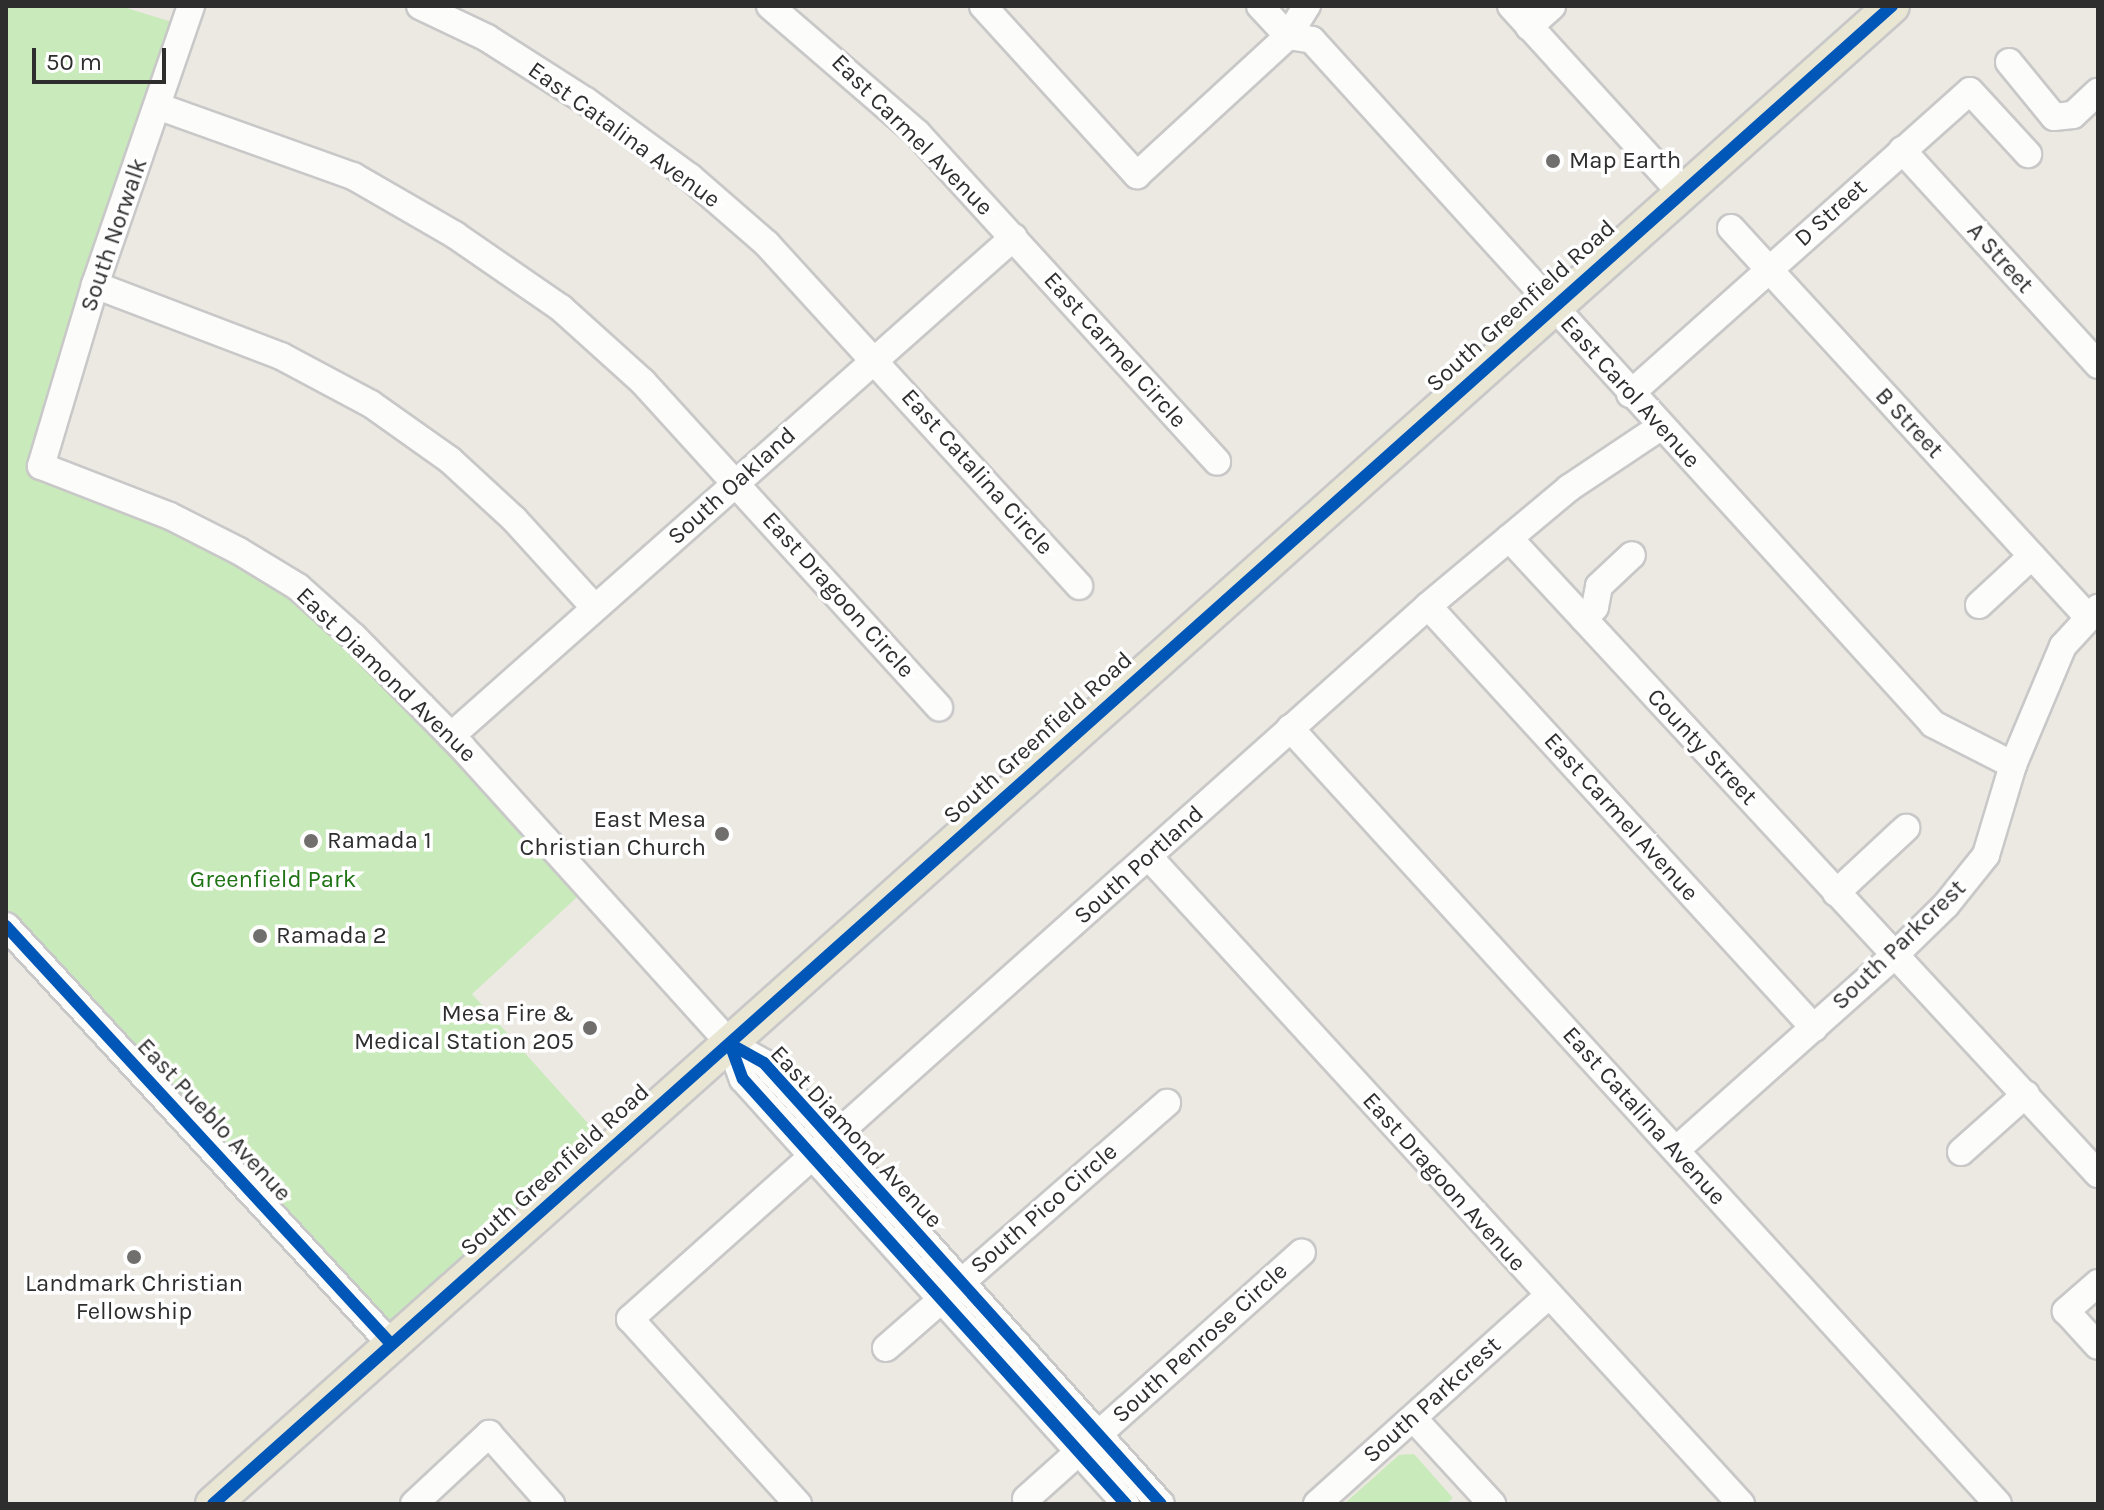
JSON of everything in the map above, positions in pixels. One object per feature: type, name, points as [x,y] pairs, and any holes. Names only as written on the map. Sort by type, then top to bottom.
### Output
[{"type":"main road","name":"South Greenfield Road","points":[[213,1504],[1892,6]]},
{"type":"street","name":"South Norwalk","points":[[41,466],[95,285],[160,107],[191,6]]},
{"type":"street","name":"East Catalina Avenue","points":[[420,6],[487,38],[561,85],[690,177],[767,244],[875,359]]},
{"type":"street","name":"East Carmel Avenue","points":[[770,6],[917,133],[1014,237]]},
{"type":"street","points":[[983,6],[1137,175],[1288,36],[1307,6]]},
{"type":"street","name":"East Carol Avenue","points":[[1260,6],[1288,36],[1312,40],[1630,394],[1933,724],[2013,765]]},
{"type":"street","points":[[1511,6],[1682,194]]},
{"type":"street","points":[[1529,27],[1552,6]]},
{"type":"street","points":[[2014,58],[2054,117],[2076,112],[2098,92]]},
{"type":"street","name":"D Street","points":[[1630,394],[1970,91],[2028,154]]},
{"type":"street","points":[[160,107],[353,176],[455,235],[561,308],[643,382],[737,482]]},
{"type":"street","name":"A Street","points":[[1902,150],[2098,365]]},
{"type":"street","name":"B Street","points":[[1731,228],[2032,556],[2093,612]]},
{"type":"street","name":"South Oakland","points":[[451,736],[1014,237]]},
{"type":"street","name":"East Carmel Circle","points":[[1014,237],[1217,462]]},
{"type":"street","points":[[95,285],[281,356],[371,404],[450,460],[514,519],[595,608]]},
{"type":"street","name":"East Catalina Circle","points":[[875,359],[1079,586]]},
{"type":"street","name":"South Portland","points":[[798,1504],[630,1319],[1428,606],[1509,538],[1660,427]]},
{"type":"street","name":"East Diamond Avenue","points":[[41,466],[170,516],[298,587],[451,736],[730,1044],[743,1079],[821,1147],[961,1282],[1161,1504]]},
{"type":"street","name":"East Dragoon Circle","points":[[737,482],[939,707]]},
{"type":"street","name":"County Street","points":[[1509,538],[1879,941],[1898,952],[2098,1174]]},
{"type":"street","points":[[1584,619],[1595,607],[1599,586],[1632,555]]},
{"type":"street","points":[[1979,605],[2032,556]]},
{"type":"street","name":"East Carmel Avenue","points":[[1428,606],[1814,1028]]},
{"type":"street","name":"South Parkcrest","points":[[1676,1150],[1898,952],[1946,905],[1986,855],[2013,765],[2063,646],[2093,612]]},
{"type":"street","name":"East Catalina Avenue","points":[[1290,728],[1998,1504]]},
{"type":"street","points":[[1836,893],[1906,828]]},
{"type":"street","name":"East Dragoon Avenue","points":[[1149,857],[1741,1504]]},
{"type":"street","name":"East Pueblo Avenue","points":[[6,926],[391,1344]]},
{"type":"street","points":[[1961,1152],[2026,1094]]},
{"type":"street","name":"South Pico Circle","points":[[886,1348],[1167,1103]]},
{"type":"street","name":"East Diamond Avenue","points":[[821,1147],[940,1300],[1126,1504]]},
{"type":"street","name":"South Penrose Circle","points":[[1026,1499],[1302,1252]]},
{"type":"street","points":[[2098,1283],[2066,1311],[2098,1346]]},
{"type":"street","name":"South Parkcrest","points":[[1317,1504],[1548,1296]]},
{"type":"street","points":[[1413,1418],[1492,1504]]},
{"type":"street","points":[[414,1504],[489,1434],[551,1504]]},
{"type":"green space","name":"Greenfield Park","points":[[6,6],[120,6],[185,26],[41,466],[298,587],[588,887],[472,994],[611,1149],[391,1344],[6,925]]},
{"type":"green space","points":[[1414,1454],[1453,1498],[1446,1504],[1344,1504],[1399,1455]]},
{"type":"cycle path","points":[[213,1504],[1892,6]]},
{"type":"cycle path","points":[[6,926],[391,1344]]},
{"type":"cycle path","points":[[730,1044],[764,1063],[1161,1504]]},
{"type":"cycle path","points":[[730,1044],[743,1079],[1126,1504]]},
{"type":"place","name":"Map Earth","points":[[1553,161]]},
{"type":"place","name":"East Mesa Christian Church","points":[[722,834]]},
{"type":"place","name":"Ramada 1","points":[[311,841]]},
{"type":"place","name":"Ramada 2","points":[[260,936]]},
{"type":"place","name":"Mesa Fire & Medical Station 205","points":[[590,1028]]},
{"type":"place","name":"Landmark Christian Fellowship","points":[[134,1257]]}]
